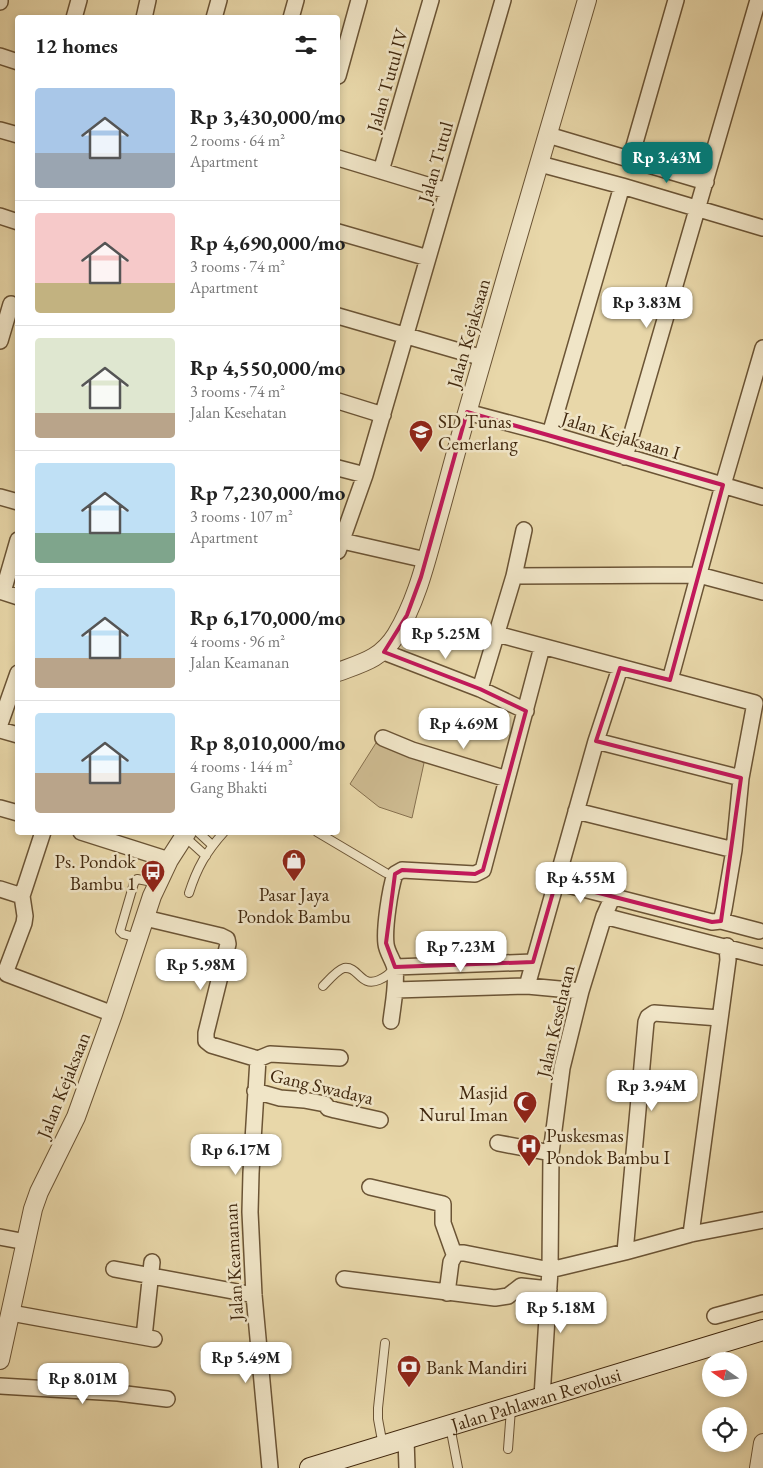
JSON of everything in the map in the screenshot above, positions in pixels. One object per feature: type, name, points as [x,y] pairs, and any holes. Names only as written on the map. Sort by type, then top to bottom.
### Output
[{"type":"main road","name":"Jalan Pahlawan Revolusi","points":[[310,1468],[333,1464],[450,1425],[763,1330]]},
{"type":"street","points":[[75,15],[79,0]]},
{"type":"street","points":[[145,15],[148,0]]},
{"type":"street","points":[[215,15],[219,0]]},
{"type":"street","points":[[292,15],[296,0]]},
{"type":"street","points":[[340,69],[359,0]]},
{"type":"street","name":"Jalan Tutul IV","points":[[381,171],[431,0]]},
{"type":"street","name":"Jalan Tutul","points":[[340,541],[383,415],[503,0]]},
{"type":"street","name":"Jalan Kejaksaan","points":[[340,671],[372,659],[384,652],[396,636],[407,615],[426,560],[587,0]]},
{"type":"street","points":[[630,160],[676,0]]},
{"type":"street","points":[[625,457],[758,0]]},
{"type":"street","points":[[0,56],[15,61]]},
{"type":"street","points":[[0,130],[15,135]]},
{"type":"street","points":[[548,135],[706,182]]},
{"type":"street","points":[[340,159],[447,191]]},
{"type":"street","points":[[540,164],[763,228]]},
{"type":"street","points":[[550,434],[622,186]]},
{"type":"street","points":[[0,216],[15,221]]},
{"type":"street","points":[[340,233],[428,258]]},
{"type":"street","points":[[0,338],[9,303]]},
{"type":"street","points":[[340,317],[483,358]]},
{"type":"street","points":[[670,680],[723,485],[763,348]]},
{"type":"street","points":[[340,402],[383,415]]},
{"type":"street","name":"Jalan Kejaksaan I","points":[[467,412],[550,434],[763,497]]},
{"type":"street","points":[[340,469],[364,475]]},
{"type":"street","points":[[0,497],[15,501]]},
{"type":"street","points":[[480,689],[514,576],[524,530]]},
{"type":"street","points":[[340,544],[426,560]]},
{"type":"street","points":[[15,549],[1,591],[15,596]]},
{"type":"street","points":[[514,576],[699,575],[763,592]]},
{"type":"street","points":[[497,634],[759,704],[741,778],[734,850],[721,921]]},
{"type":"street","points":[[392,1021],[395,967],[389,956],[386,943],[386,929],[395,874],[402,870],[475,874],[483,870],[542,647]]},
{"type":"street","points":[[384,652],[480,689],[526,711]]},
{"type":"street","points":[[527,986],[596,741],[620,668]]},
{"type":"street","points":[[0,724],[6,689],[15,677]]},
{"type":"street","points":[[0,730],[15,734]]},
{"type":"street","points":[[383,738],[412,750],[507,779]]},
{"type":"street","points":[[596,741],[741,778]]},
{"type":"street","points":[[0,808],[15,812]]},
{"type":"street","points":[[576,811],[734,850]]},
{"type":"street","points":[[42,835],[22,896],[25,916],[24,923],[7,968],[7,974],[113,1014]]},
{"type":"street","points":[[90,835],[169,860]]},
{"type":"street","name":"Jalan Kejaksaan","points":[[0,1360],[12,1313],[31,1217],[39,1192],[70,1131],[158,883],[169,860],[189,835]]},
{"type":"street","points":[[556,882],[712,922],[721,921],[759,931]]},
{"type":"street","points":[[0,888],[22,896]]},
{"type":"street","name":"Jalan Kesehatan","points":[[542,1397],[550,1270],[551,1153],[562,1068],[581,991],[604,916],[613,896]]},
{"type":"street","points":[[604,916],[762,953]]},
{"type":"street","points":[[145,918],[222,936],[227,939],[228,944],[206,1033],[206,1041],[210,1046],[258,1059],[270,1054],[340,1058]]},
{"type":"street","points":[[691,1234],[728,960],[726,946]]},
{"type":"street","points":[[395,967],[533,962]]},
{"type":"street","points":[[395,990],[527,986],[581,991]]},
{"type":"street","points":[[625,1252],[646,1022],[648,1017],[654,1013],[719,1018]]},
{"type":"street","name":"Jalan Keamanan","points":[[258,1059],[250,1212],[254,1295],[270,1468]]},
{"type":"street","name":"Gang Swadaya","points":[[255,1091],[280,1098],[325,1104],[328,1108],[380,1120]]},
{"type":"street","points":[[498,1142],[551,1153]]},
{"type":"street","points":[[370,1187],[443,1204],[443,1223],[454,1254],[451,1262],[447,1293]]},
{"type":"street","points":[[454,1254],[459,1252],[550,1270],[691,1234],[763,1220]]},
{"type":"street","points":[[0,1238],[26,1242]]},
{"type":"street","points":[[114,1269],[151,1270],[254,1295]]},
{"type":"street","points":[[12,1313],[149,1338],[151,1270]]},
{"type":"street","points":[[344,1279],[447,1293],[502,1298],[508,1296],[521,1286],[549,1289]]},
{"type":"street","points":[[715,1316],[763,1303]]},
{"type":"street","points":[[0,1386],[108,1392],[167,1399]]},
{"type":"street","points":[[406,1439],[407,1468]]},
{"type":"lane","points":[[191,835],[206,856]]},
{"type":"lane","points":[[192,835],[212,845]]},
{"type":"lane","points":[[189,893],[196,870],[212,845],[221,835]]},
{"type":"lane","points":[[322,835],[386,873]]},
{"type":"lane","points":[[138,938],[123,934],[120,931],[134,883],[137,879],[141,879],[158,883]]},
{"type":"lane","points":[[323,986],[341,970],[346,968],[351,969],[372,983],[388,976],[395,967]]},
{"type":"lane","points":[[383,1446],[378,1408],[386,1343]]},
{"type":"lane","points":[[508,1448],[511,1407]]},
{"type":"lane","points":[[450,1425],[458,1468]]},
{"type":"highlighted area","points":[[467,412],[723,485],[670,680],[620,668],[596,741],[741,778],[721,921],[712,922],[556,882],[533,962],[395,967],[386,943],[395,874],[402,870],[475,874],[483,870],[526,711],[480,689],[384,652],[407,615],[421,577]]},
{"type":"shaded area","points":[[381,735],[424,763],[412,818],[379,807],[350,784]]},
{"type":"place","name":"SD Tunas Cemerlang","points":[[421,453]]},
{"type":"place","name":"Pasar Jaya Pondok Bambu","points":[[294,882]]},
{"type":"place","name":"Ps. Pondok Bambu 1","points":[[153,893]]},
{"type":"place","name":"Masjid Nurul Iman","points":[[525,1124]]},
{"type":"place","name":"Puskesmas Pondok Bambu I","points":[[529,1167]]},
{"type":"place","name":"Bank Mandiri","points":[[409,1388]]}]
